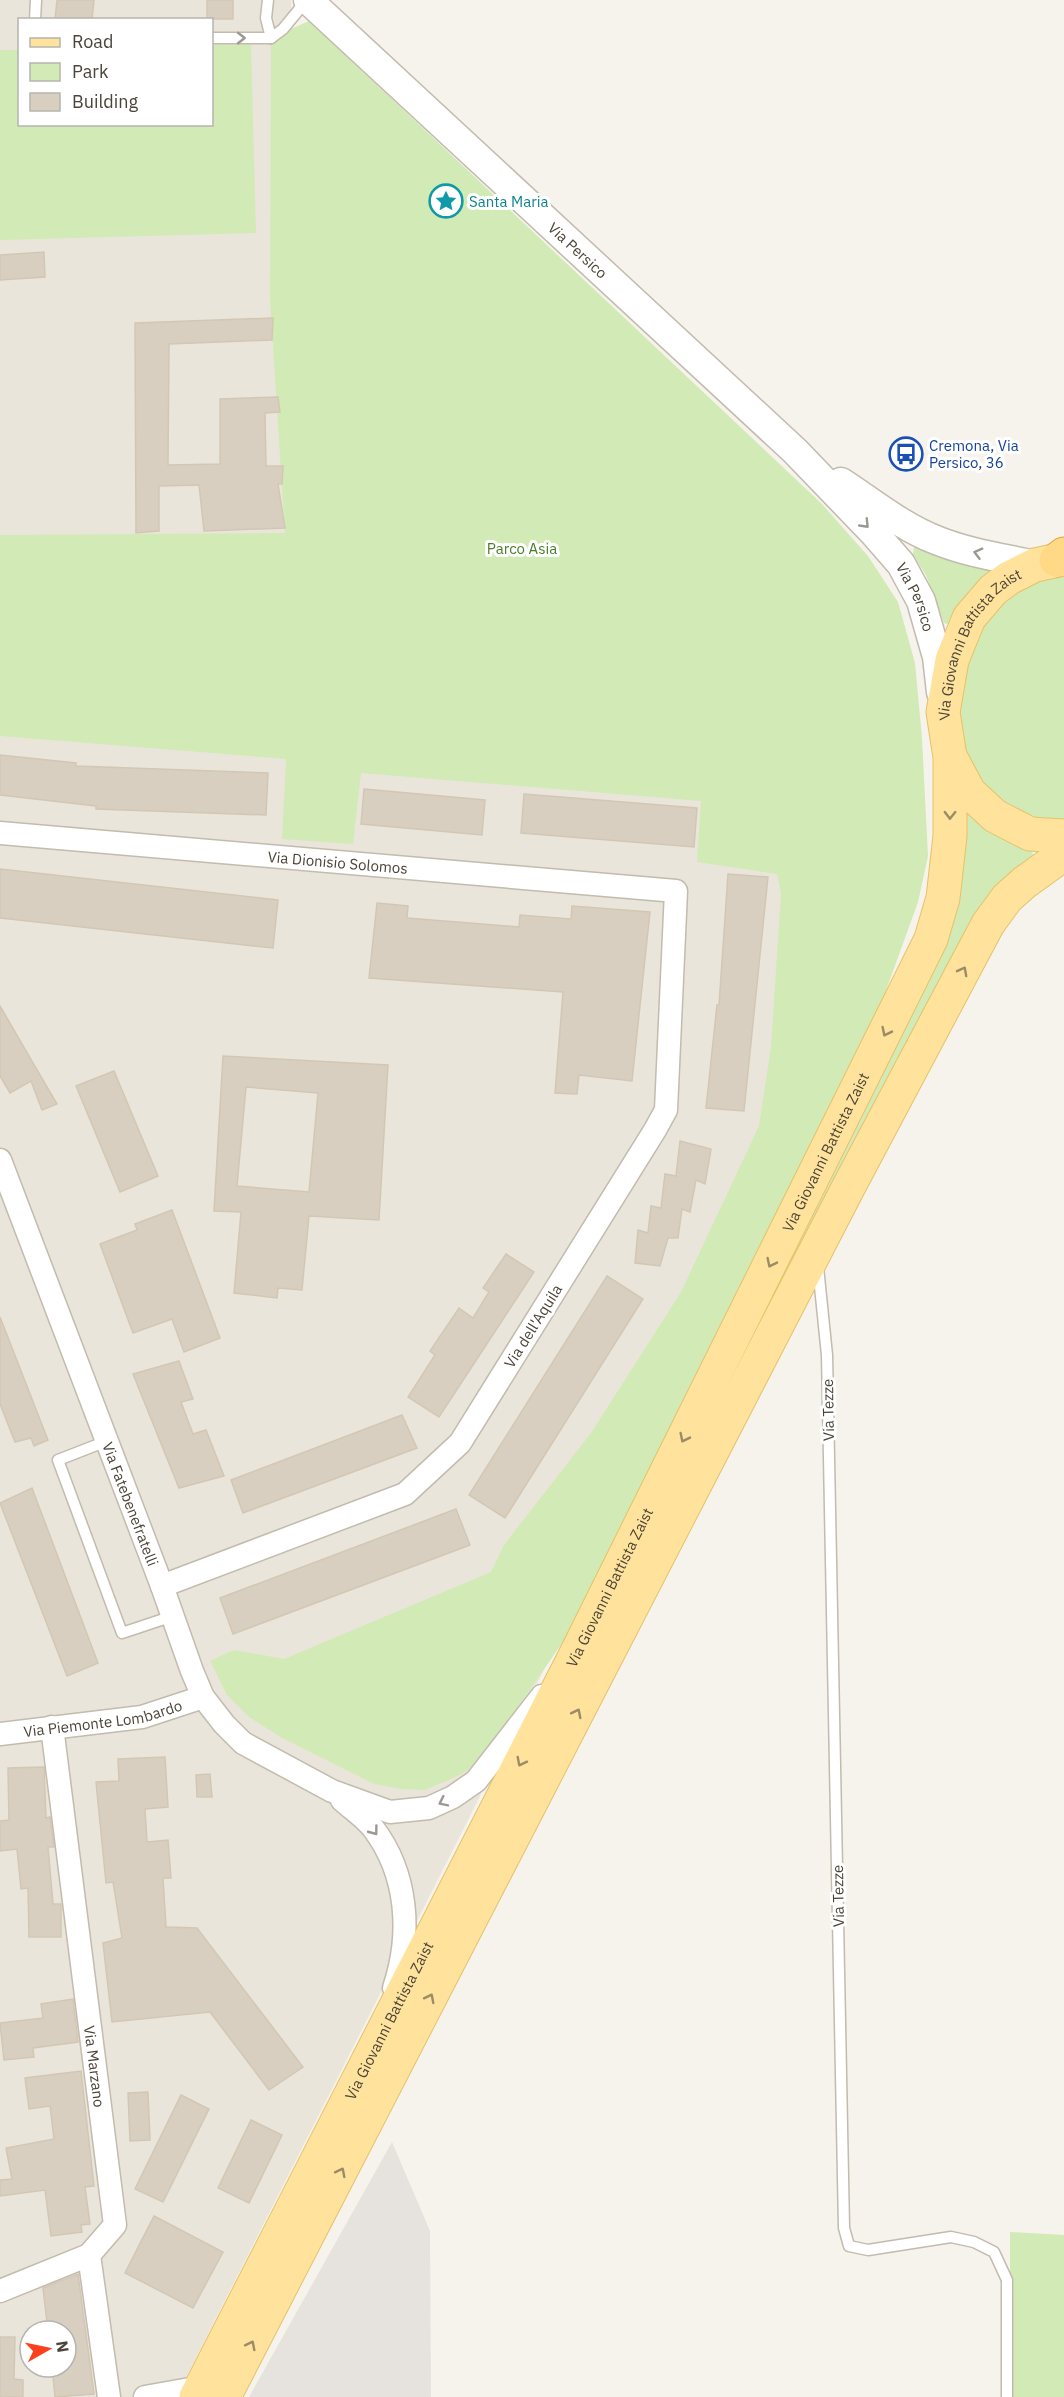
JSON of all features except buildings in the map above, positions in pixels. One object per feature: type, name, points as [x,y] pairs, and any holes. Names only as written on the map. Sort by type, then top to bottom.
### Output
[{"type":"main road","name":"Via Giovanni Battista Zaist","points":[[207,2394],[373,2053],[578,1650],[931,939],[943,898],[950,836],[950,757],[943,712],[952,660],[969,618],[993,590],[1009,578],[1055,560]]},
{"type":"main road","name":"Via Giovanni Battista Zaist","points":[[950,757],[969,792],[995,816],[1030,834],[1064,836]]},
{"type":"main road","name":"Via Giovanni Battista Zaist","points":[[207,2394],[988,924],[1007,898],[1064,854]]},
{"type":"street","name":"Via Persico","points":[[307,0],[795,451],[901,564],[921,601],[937,657],[943,712]]},
{"type":"street","name":"Via Persico","points":[[795,451],[894,517],[936,540],[980,553],[1055,560]]},
{"type":"street","name":"Via Dionisio Solomos","points":[[0,833],[676,891]]},
{"type":"street","name":"Via dell'Aquila","points":[[162,1586],[405,1494],[460,1443],[666,1110],[676,891]]},
{"type":"street","name":"Via Fatebenefratelli","points":[[1,1162],[203,1697],[224,1724],[243,1743],[332,1791],[390,1812],[429,1808],[453,1797],[476,1780],[578,1650]]},
{"type":"street","name":"Via Piemonte Lombardo","points":[[0,1734],[142,1717],[203,1697]]},
{"type":"street","name":"Via Marzano","points":[[52,1727],[115,2225],[89,2254]]},
{"type":"street","name":"Via Fatebenefratelli","points":[[332,1791],[372,1827],[394,1862],[401,1890],[406,1936],[398,1974],[373,2053]]},
{"type":"street","points":[[0,2291],[89,2254],[109,2397]]},
{"type":"street","points":[[145,2397],[207,2394]]},
{"type":"lane","points":[[35,18],[36,0]]},
{"type":"lane","points":[[268,0],[266,18],[271,38]]},
{"type":"lane","points":[[213,38],[271,38],[283,29],[307,0]]},
{"type":"lane","name":"Via Tezze","points":[[816,1250],[827,1355],[844,2228],[849,2246],[868,2250],[951,2237],[974,2242],[994,2252],[1007,2280],[1007,2397]]},
{"type":"lane","points":[[107,1441],[58,1460],[122,1634],[173,1616]]},
{"type":"shaded area","points":[[0,0],[291,0],[336,700],[767,715],[850,895],[631,1498],[176,2397],[0,2397]]},
{"type":"shaded area","points":[[392,2142],[430,2231],[431,2397],[249,2397]]},
{"type":"green space","name":"Parco Asia","points":[[309,21],[821,503],[868,556],[898,602],[915,663],[922,738],[928,856],[918,902],[867,1043],[574,1626],[484,1756],[462,1774],[425,1790],[374,1784],[282,1738],[249,1717],[227,1695],[210,1661],[234,1650],[284,1659],[491,1572],[504,1545],[591,1433],[681,1292],[759,1126],[771,1047],[781,893],[777,874],[697,862],[701,801],[361,773],[353,844],[282,839],[286,759],[0,736],[0,535],[285,533],[270,299],[271,38]]},
{"type":"green space","points":[[251,44],[256,233],[0,240],[0,50],[18,50],[18,126],[213,126],[213,45]]},
{"type":"green space","points":[[918,545],[990,570],[952,622],[944,623],[926,575],[913,555],[914,546]]},
{"type":"green space","points":[[1064,574],[1064,820],[1035,817],[1005,802],[982,781],[963,751],[956,711],[963,664],[980,623],[1003,597],[1041,579]]},
{"type":"green space","points":[[963,810],[1032,850],[1033,856],[1003,880],[434,1984],[946,941]]},
{"type":"green space","points":[[1010,2232],[1064,2235],[1064,2397],[1010,2397]]},
{"type":"place","name":"Santa Maria","points":[[446,201]]},
{"type":"place","name":"Cremona, Via Persico, 36","points":[[906,454]]}]
